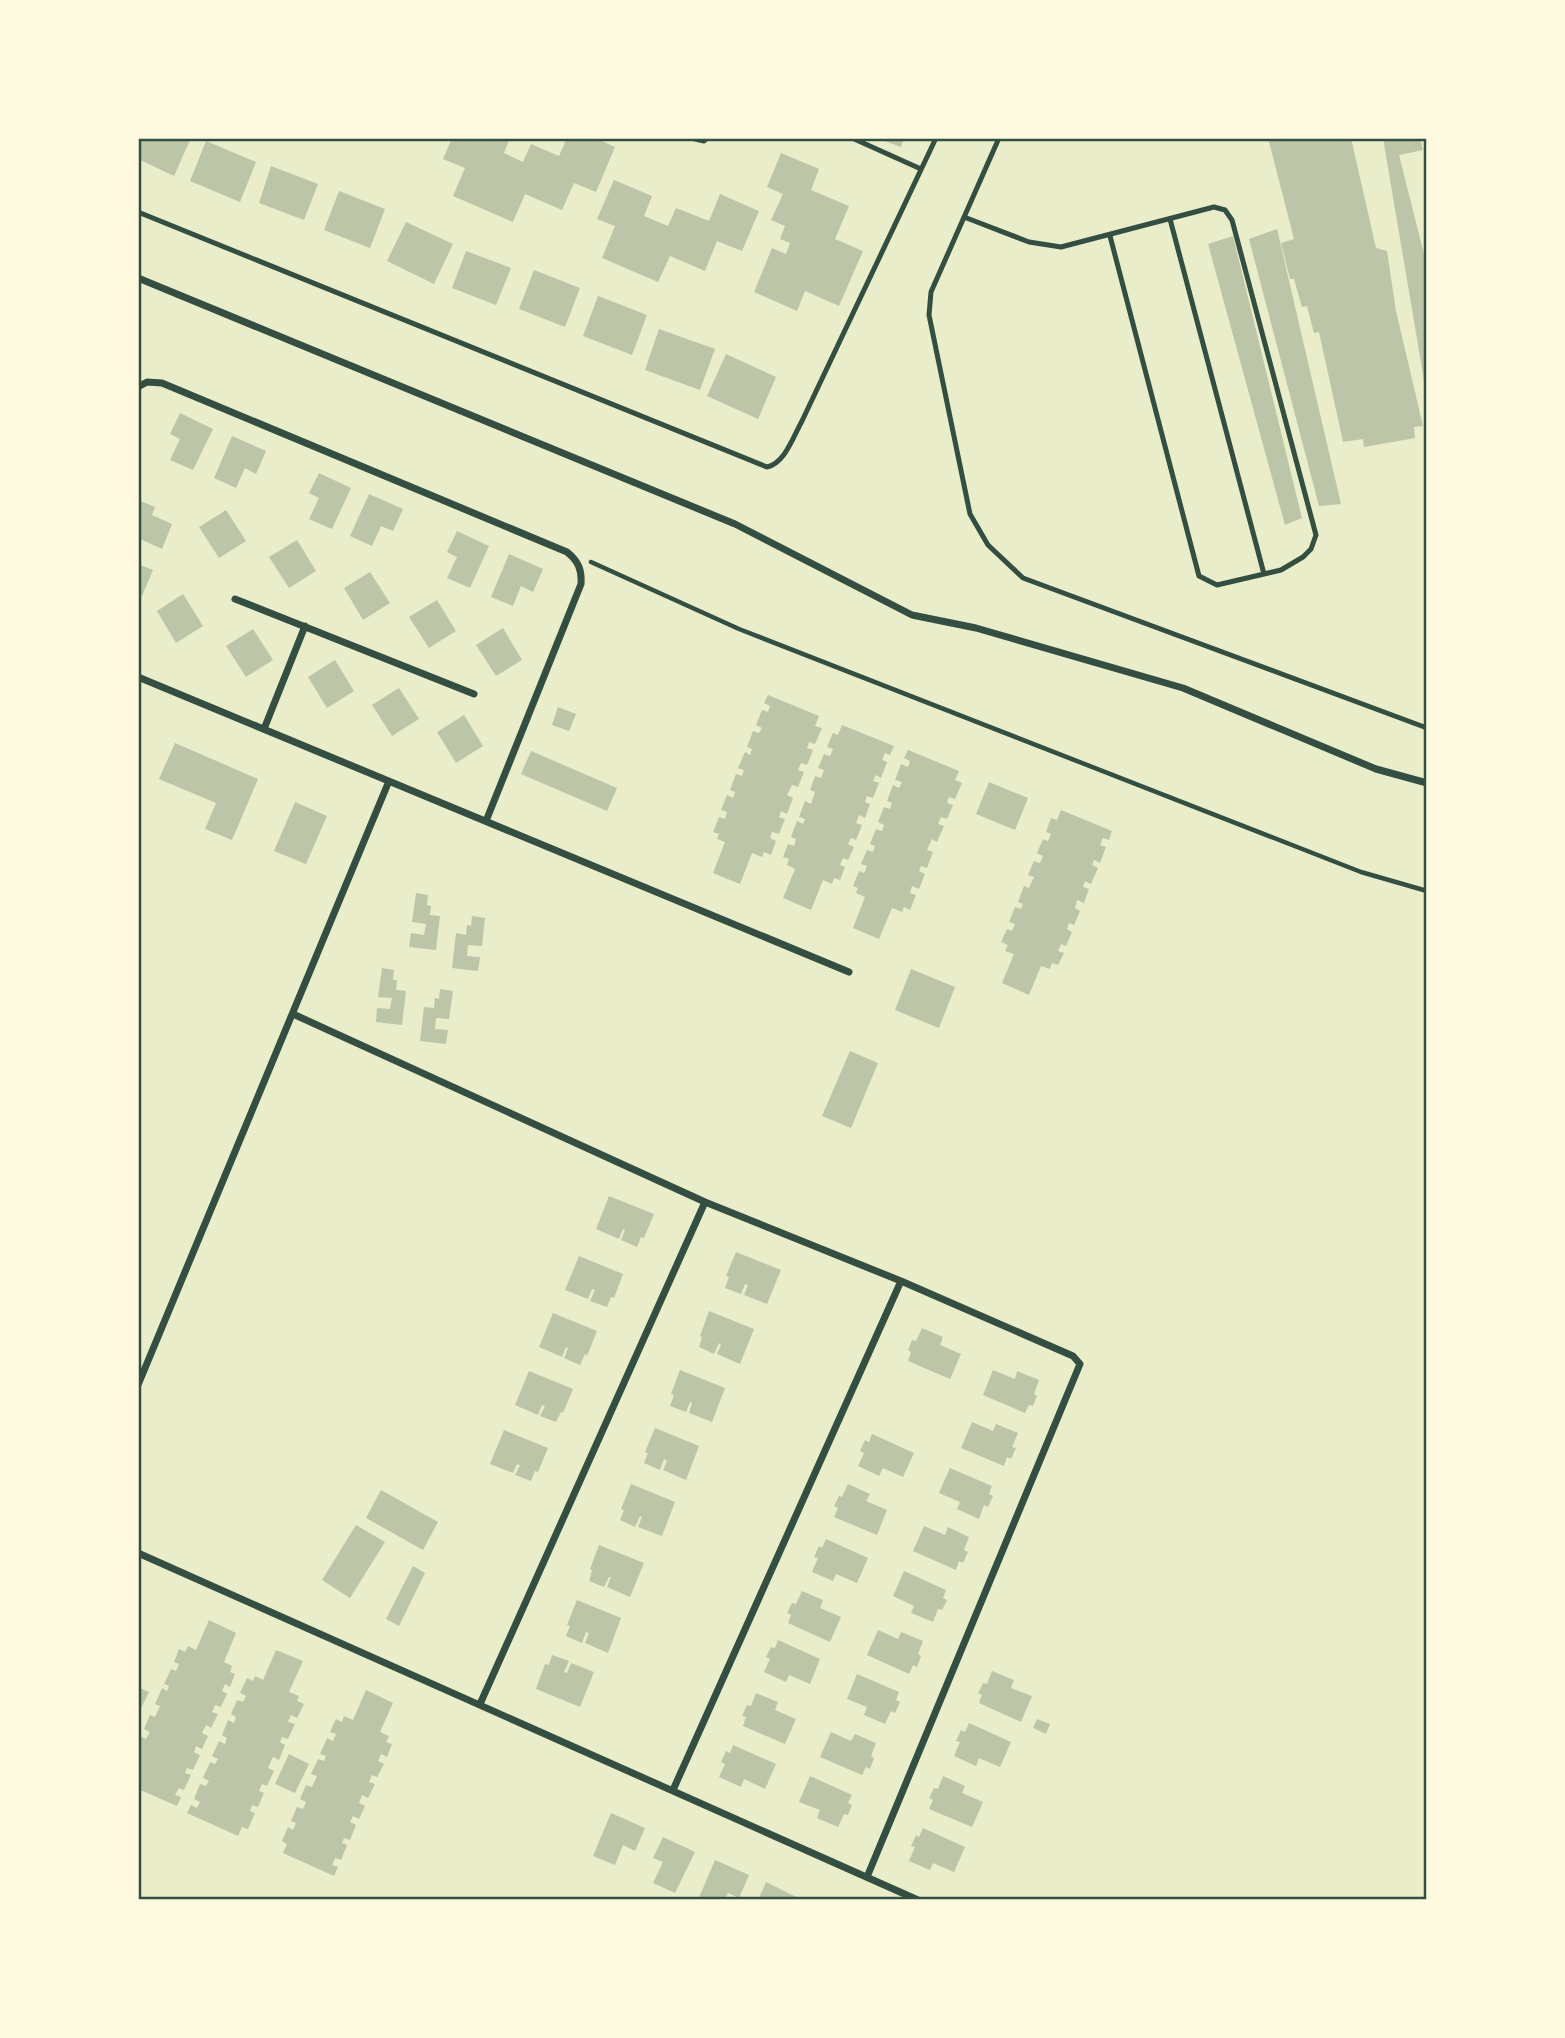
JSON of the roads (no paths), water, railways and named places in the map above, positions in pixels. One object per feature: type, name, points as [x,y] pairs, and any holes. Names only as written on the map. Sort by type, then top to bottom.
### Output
[{"type":"street","points":[[138,278],[735,524],[912,615],[976,628],[1183,688],[1377,769],[1427,783]]},
{"type":"street","points":[[138,387],[147,383],[162,383],[567,552],[580,566],[581,584],[486,821]]},
{"type":"street","points":[[235,599],[474,694]]},
{"type":"street","points":[[264,729],[305,626]]},
{"type":"street","points":[[138,677],[849,972]]},
{"type":"street","points":[[138,1385],[389,781]]},
{"type":"street","points":[[293,1014],[705,1202],[901,1281],[1073,1356],[1080,1364],[867,1877]]},
{"type":"street","points":[[480,1704],[705,1202]]},
{"type":"street","points":[[673,1790],[901,1281]]},
{"type":"street","points":[[138,1553],[918,1900]]},
{"type":"lane","points":[[691,138],[704,141],[707,138]]},
{"type":"lane","points":[[852,138],[920,169]]},
{"type":"lane","points":[[138,212],[767,467],[782,458],[802,421],[936,138]]},
{"type":"lane","points":[[999,138],[932,292],[929,315],[970,514],[988,545],[1023,578],[1427,728]]},
{"type":"lane","points":[[964,217],[1029,242],[1062,247],[1219,207],[1225,210],[1232,220],[1316,535],[1311,549],[1281,570],[1217,585],[1199,576],[1110,236]]},
{"type":"lane","points":[[1170,219],[1264,574]]}]
